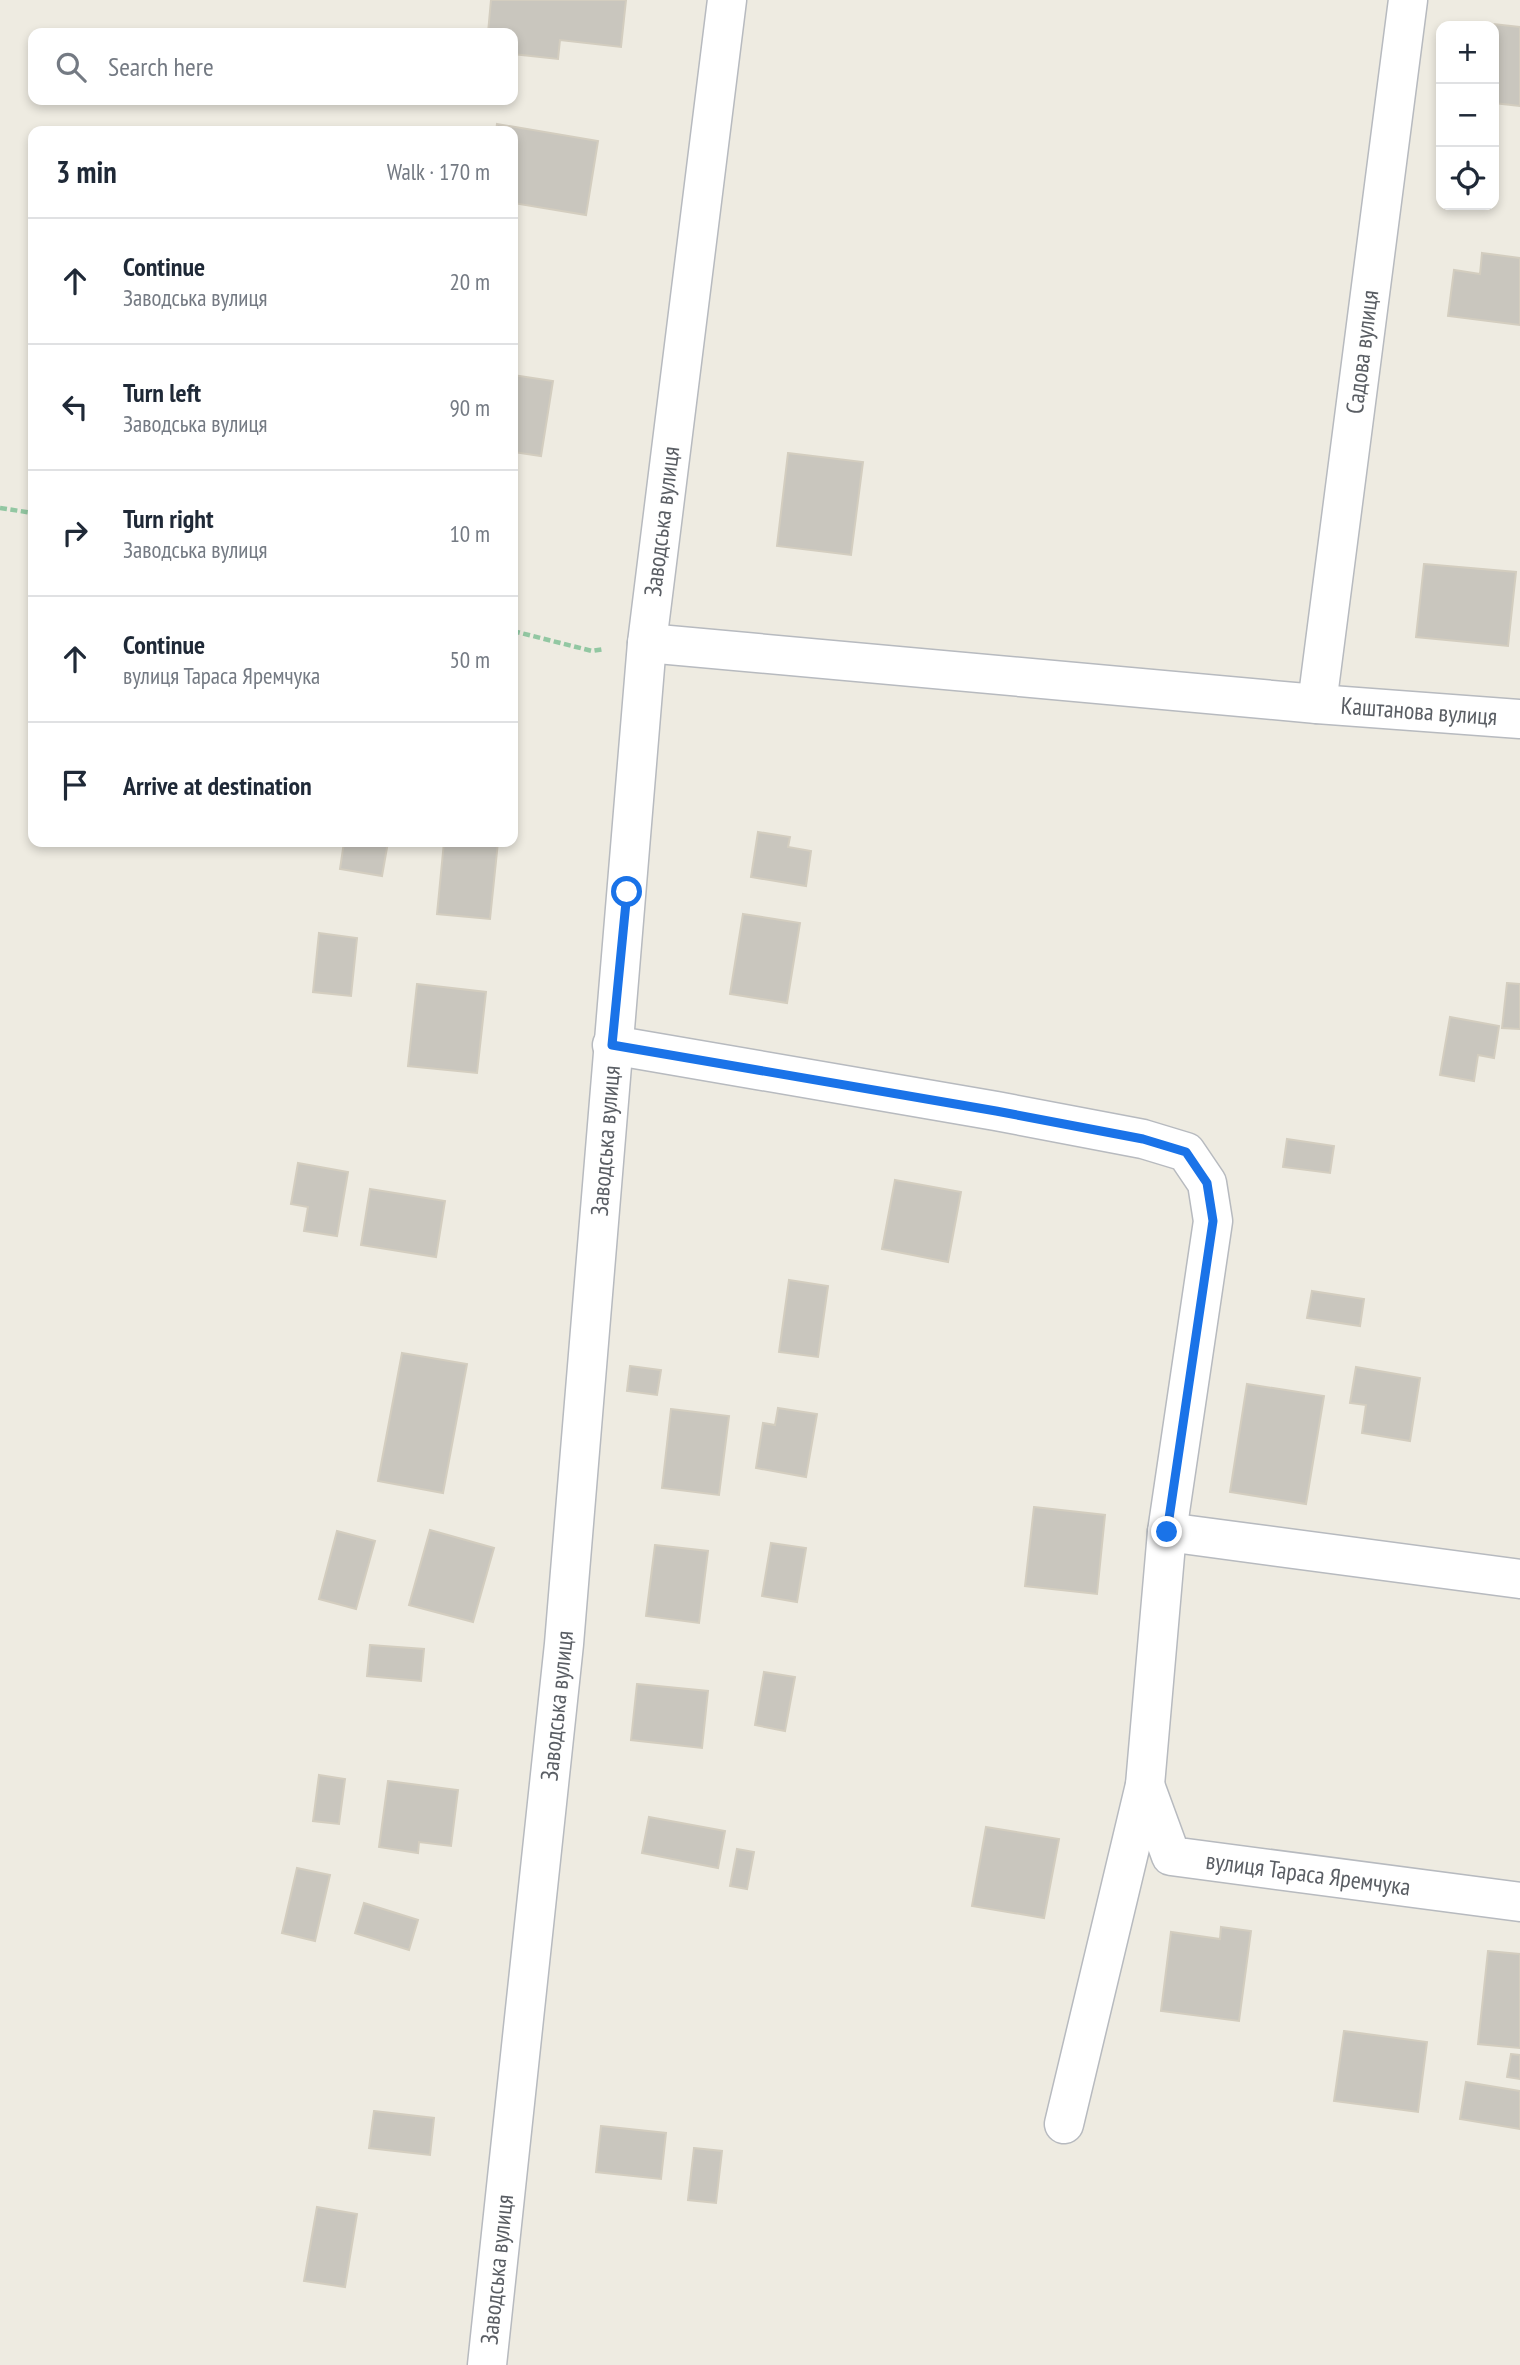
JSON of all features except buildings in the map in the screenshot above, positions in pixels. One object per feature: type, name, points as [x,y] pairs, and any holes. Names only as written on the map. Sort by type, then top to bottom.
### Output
[{"type":"street","name":"Заводська вулиця","points":[[487,2365],[564,1644],[647,643],[727,0]]},
{"type":"street","name":"Садова вулиця","points":[[1317,704],[1408,0]]},
{"type":"street","name":"Каштанова вулиця","points":[[647,643],[1317,704],[1520,719]]},
{"type":"street","name":"Заводська вулиця","points":[[612,1045],[1143,1139],[1186,1152],[1207,1183],[1213,1221]]},
{"type":"street","name":"вулиця Тараса Яремчука","points":[[1064,2124],[1145,1785],[1167,1532],[1213,1221]]},
{"type":"street","points":[[1167,1532],[1520,1579]]},
{"type":"street","name":"вулиця Тараса Яремчука","points":[[1145,1785],[1171,1856],[1520,1902]]},
{"type":"path","points":[[0,508],[28,512]]},
{"type":"path","points":[[518,632],[592,651],[647,643]]},
{"type":"route","points":[[627,892],[612,1045],[996,1111],[1143,1139],[1186,1152],[1207,1183],[1213,1221],[1167,1532]]}]
